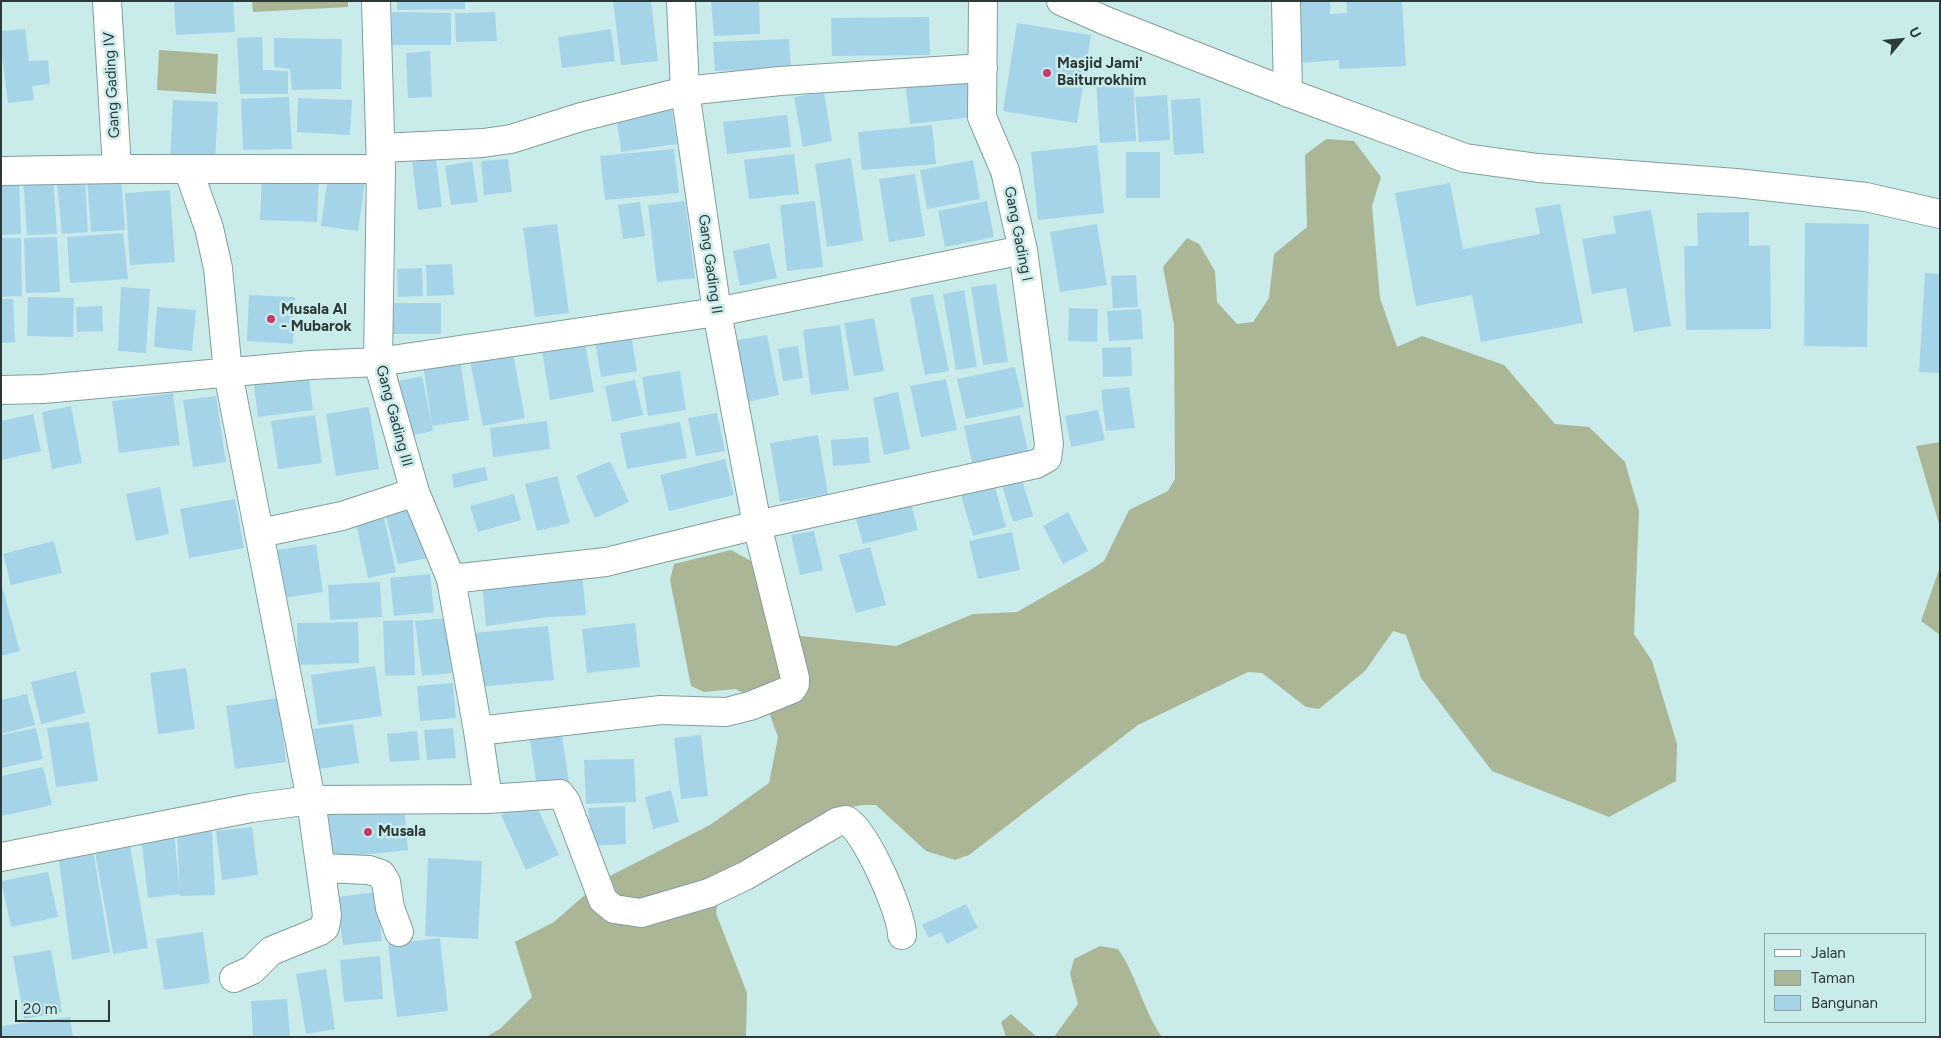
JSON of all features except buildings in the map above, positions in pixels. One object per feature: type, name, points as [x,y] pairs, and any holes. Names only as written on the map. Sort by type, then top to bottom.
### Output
[{"type":"street","name":"Gang Gading IV","points":[[107,1],[117,169]]},
{"type":"street","name":"Gang Gading III","points":[[376,1],[381,158],[378,362],[415,492],[451,579],[488,799]]},
{"type":"street","name":"Gang Gading II","points":[[478,731],[661,710],[726,712],[750,706],[792,689],[795,684],[757,525],[716,312],[685,91],[681,1]]},
{"type":"street","name":"Gang Gading I","points":[[757,525],[1036,464],[1047,458],[1049,444],[1023,250],[1005,171],[982,117],[983,1]]},
{"type":"street","points":[[1061,1],[1106,21],[1288,93],[1465,158],[1538,168],[1736,183],[1866,197],[1940,214]]},
{"type":"street","points":[[1286,1],[1288,93]]},
{"type":"street","points":[[1,171],[188,169],[381,158],[511,139],[581,117],[685,91],[780,81],[983,68]]},
{"type":"street","points":[[188,169],[209,228],[218,268],[228,373],[260,533],[264,565],[312,800],[327,915],[325,927],[308,936],[271,950],[252,970],[234,978]]},
{"type":"street","points":[[1,390],[43,389],[311,365],[378,362],[716,312],[1023,250]]},
{"type":"street","points":[[260,533],[342,516],[415,492]]},
{"type":"street","points":[[451,579],[606,562],[757,525]]},
{"type":"street","points":[[1,857],[252,808],[312,800],[488,799],[560,794],[566,802],[603,900],[614,909],[641,913],[709,893],[745,876],[837,822],[846,820],[854,827],[877,865],[898,911],[902,924],[902,935]]},
{"type":"street","points":[[321,868],[369,870],[381,874],[386,882],[390,908],[399,932]]},
{"type":"green space","points":[[252,1],[348,1],[348,7],[253,12]]},
{"type":"green space","points":[[159,50],[218,54],[216,94],[157,90]]},
{"type":"green space","points":[[1326,139],[1354,141],[1381,177],[1372,206],[1380,298],[1397,347],[1422,336],[1504,365],[1555,424],[1589,427],[1625,462],[1639,511],[1634,634],[1652,661],[1677,744],[1676,781],[1609,817],[1492,771],[1421,678],[1406,635],[1393,631],[1365,671],[1319,709],[1306,707],[1262,673],[1248,672],[1138,725],[969,855],[955,860],[926,851],[876,805],[862,805],[828,812],[721,884],[716,913],[747,993],[746,1037],[486,1037],[501,1028],[532,997],[515,942],[554,922],[602,880],[710,825],[769,783],[778,737],[767,707],[736,689],[704,692],[691,686],[670,580],[674,564],[731,550],[760,566],[780,613],[801,636],[896,646],[973,614],[1017,612],[1092,569],[1104,561],[1129,510],[1168,491],[1175,479],[1174,325],[1163,267],[1187,238],[1199,244],[1215,271],[1217,302],[1237,324],[1253,322],[1269,298],[1274,254],[1307,227],[1305,155]]},
{"type":"green space","points":[[1940,442],[1940,527],[1916,446]]},
{"type":"green space","points":[[1940,567],[1940,635],[1921,621]]},
{"type":"green space","points":[[1100,946],[1118,949],[1125,959],[1155,1027],[1162,1037],[1054,1037],[1078,1004],[1070,974],[1074,959]]},
{"type":"green space","points":[[1011,1014],[1037,1037],[1006,1037],[1001,1022]]},
{"type":"place","name":"Masjid Jami' Baiturrokhim","points":[[1047,73]]},
{"type":"place","name":"Musala Al - Mubarok","points":[[271,319]]},
{"type":"place","name":"Musala","points":[[368,832]]}]
